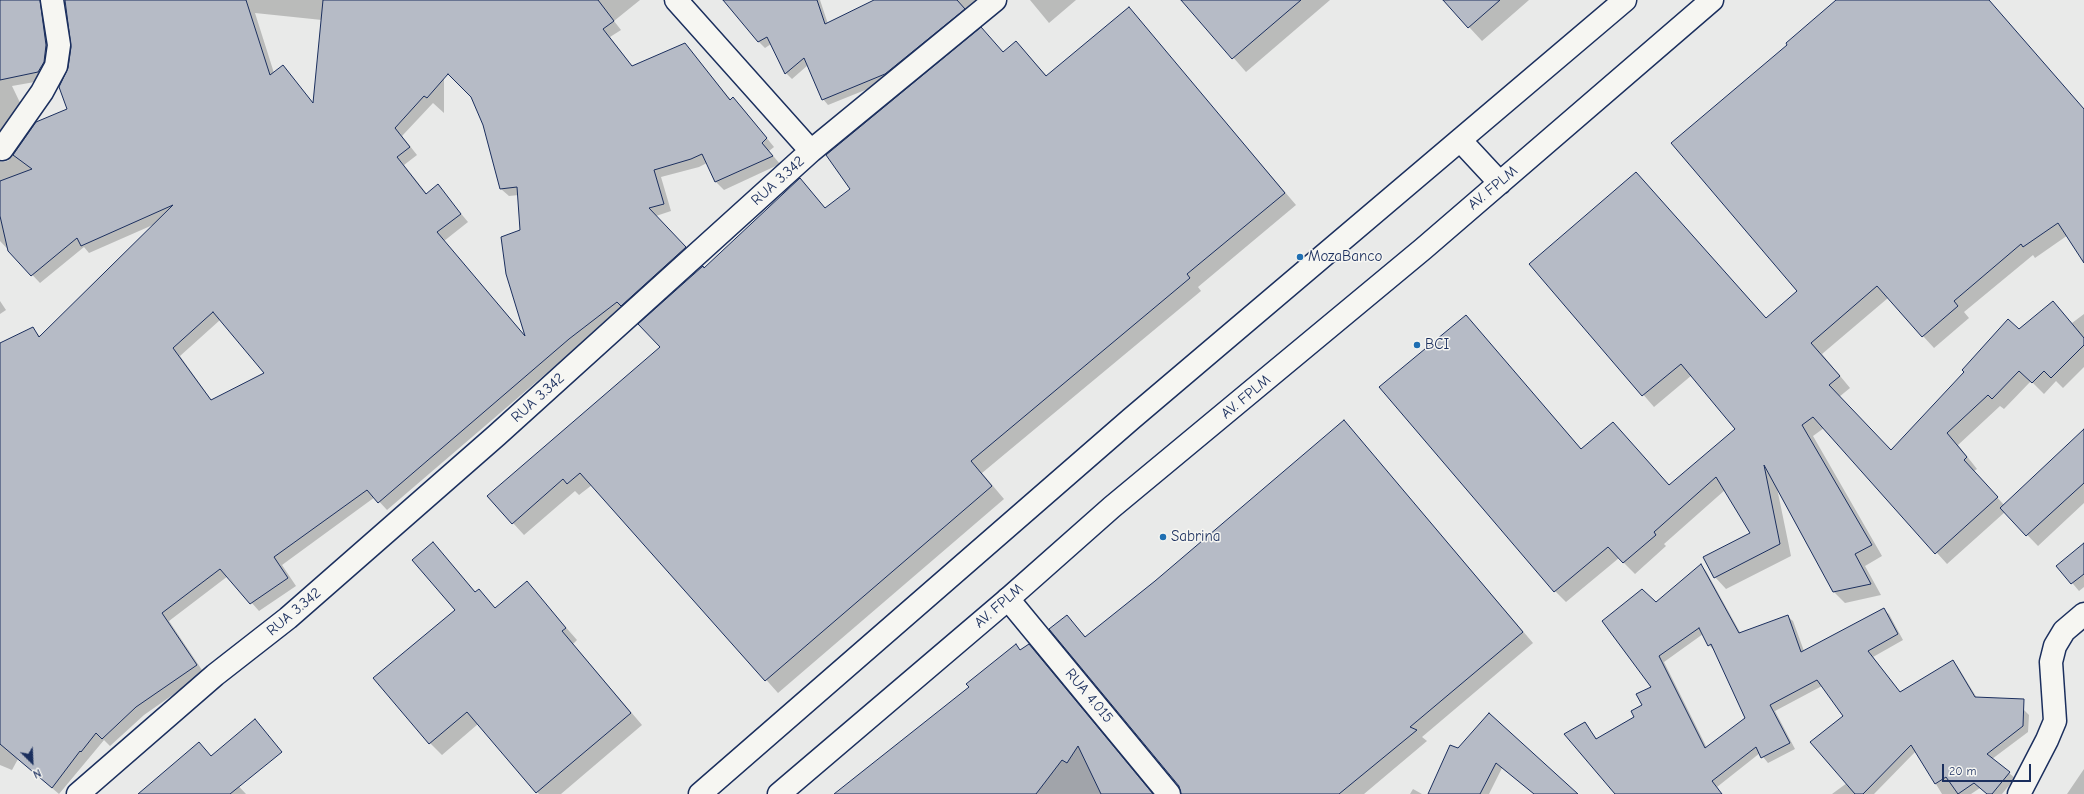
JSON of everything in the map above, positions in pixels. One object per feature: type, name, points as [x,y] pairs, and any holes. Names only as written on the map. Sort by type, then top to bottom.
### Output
[{"type":"main road","points":[[2,150],[42,92],[56,66],[59,45],[52,0]]},
{"type":"main road","points":[[676,0],[811,151]]},
{"type":"main road","name":"RUA 3.342","points":[[78,794],[215,675],[288,618],[497,435],[811,151],[995,0]]},
{"type":"main road","points":[[700,794],[1131,419],[1625,0]]},
{"type":"main road","name":"AV. FPLM","points":[[779,794],[1008,599],[1112,507],[1423,249],[1712,0]]},
{"type":"main road","points":[[1460,140],[1500,182]]},
{"type":"main road","name":"RUA 4.015","points":[[1008,599],[1169,794]]},
{"type":"main road","points":[[2019,794],[2047,740],[2055,721],[2051,662],[2056,646],[2064,631],[2084,614]]},
{"type":"shaded area","points":[[1078,705],[1146,794],[998,794]]},
{"type":"building","points":[[0,0],[40,0],[46,45],[44,62],[38,72],[0,80]]},
{"type":"building","points":[[65,0],[246,0],[270,75],[283,65],[313,103],[323,0],[598,0],[614,21],[603,29],[632,66],[685,43],[730,100],[733,97],[767,138],[762,143],[773,156],[715,182],[702,154],[691,159],[654,170],[664,204],[649,208],[686,247],[621,306],[617,302],[569,339],[378,503],[367,490],[274,557],[288,578],[250,604],[220,569],[162,613],[197,665],[136,707],[102,739],[96,733],[81,752],[80,751],[52,788],[0,744],[0,343],[33,327],[39,337],[173,205],[81,246],[77,238],[31,276],[8,251],[0,216],[0,181],[32,169],[13,155],[36,122],[67,109],[59,87],[68,68],[71,47]],"holes":[[[448,74],[471,97],[483,125],[500,189],[517,187],[520,230],[501,237],[506,274],[525,336],[437,232],[461,214],[438,184],[426,194],[397,157],[410,147],[395,128],[424,96],[427,98]],[[213,312],[264,373],[211,400],[173,348]]]},
{"type":"building","points":[[723,0],[817,0],[825,24],[874,0],[957,0],[965,9],[885,74],[822,100],[804,58],[785,74],[767,37],[758,42]]},
{"type":"building","points":[[1181,0],[1301,0],[1232,59]]},
{"type":"building","points":[[1443,0],[1500,0],[1468,28]]},
{"type":"building","points":[[1836,0],[1989,0],[2084,109],[2084,263],[2058,223],[2023,247],[2021,244],[1954,301],[1958,306],[1922,337],[1877,286],[1811,343],[1840,376],[1829,385],[1891,450],[1964,372],[1962,370],[2008,319],[2019,329],[2053,301],[2084,338],[2084,345],[2051,378],[2044,371],[2032,383],[2019,371],[1992,399],[1988,395],[1947,433],[1967,457],[1964,460],[1998,497],[1935,554],[1813,417],[1802,425],[1872,545],[1855,554],[1871,584],[1833,592],[1764,465],[1780,544],[1714,578],[1703,557],[1750,533],[1716,477],[1654,532],[1656,535],[1623,563],[1608,547],[1554,592],[1379,387],[1466,315],[1581,449],[1613,422],[1669,485],[1735,429],[1681,364],[1642,396],[1529,264],[1636,172],[1766,318],[1797,291],[1671,143],[1787,45],[1786,43]]},
{"type":"building","points":[[1129,7],[1285,193],[1187,274],[1190,278],[971,461],[992,486],[765,681],[580,473],[567,484],[563,479],[512,524],[487,496],[660,347],[638,324],[703,266],[704,268],[800,178],[825,208],[850,189],[826,155],[981,27],[1003,52],[1016,41],[1046,76]]},
{"type":"building","points":[[1344,420],[1523,632],[1410,727],[1417,730],[1339,794],[1181,794],[1179,786],[1049,629],[1067,615],[1085,637],[1155,581]]},
{"type":"building","points":[[2084,429],[2084,483],[2026,536],[2000,508]]},
{"type":"building","points":[[433,542],[475,592],[479,589],[495,608],[527,581],[566,628],[562,631],[631,713],[536,793],[467,712],[429,744],[373,678],[455,610],[412,560]]},
{"type":"building","points":[[2084,543],[2084,574],[2071,584],[2056,566]]},
{"type":"building","points":[[1701,564],[1739,633],[1788,615],[1801,652],[1884,608],[1898,634],[1868,651],[1900,692],[1953,660],[1975,697],[2024,699],[2023,726],[1987,754],[2010,772],[1992,794],[1987,794],[1974,783],[1958,794],[1946,777],[1935,784],[1911,745],[1863,794],[1855,794],[1810,742],[1843,716],[1817,680],[1770,705],[1790,743],[1761,758],[1756,747],[1712,781],[1722,794],[1615,794],[1564,734],[1585,722],[1596,739],[1634,717],[1631,711],[1642,705],[1636,694],[1651,687],[1602,621],[1642,589],[1656,602]],"holes":[[[1699,628],[1708,646],[1711,644],[1745,718],[1705,748],[1659,656]]]},
{"type":"building","points":[[1016,644],[1020,650],[1029,644],[1153,794],[1101,794],[1078,746],[1067,763],[1062,760],[1036,794],[834,794],[969,687],[966,684]]},
{"type":"building","points":[[1489,713],[1578,794],[1534,794],[1496,763],[1480,794],[1428,794],[1450,745],[1458,748]]},
{"type":"building","points":[[255,719],[282,752],[230,794],[138,794],[199,742],[211,756]]},
{"type":"place","name":"MozaBanco","points":[[1300,257]]},
{"type":"place","name":"BCI","points":[[1417,345]]},
{"type":"place","name":"Sabrina","points":[[1163,537]]}]
